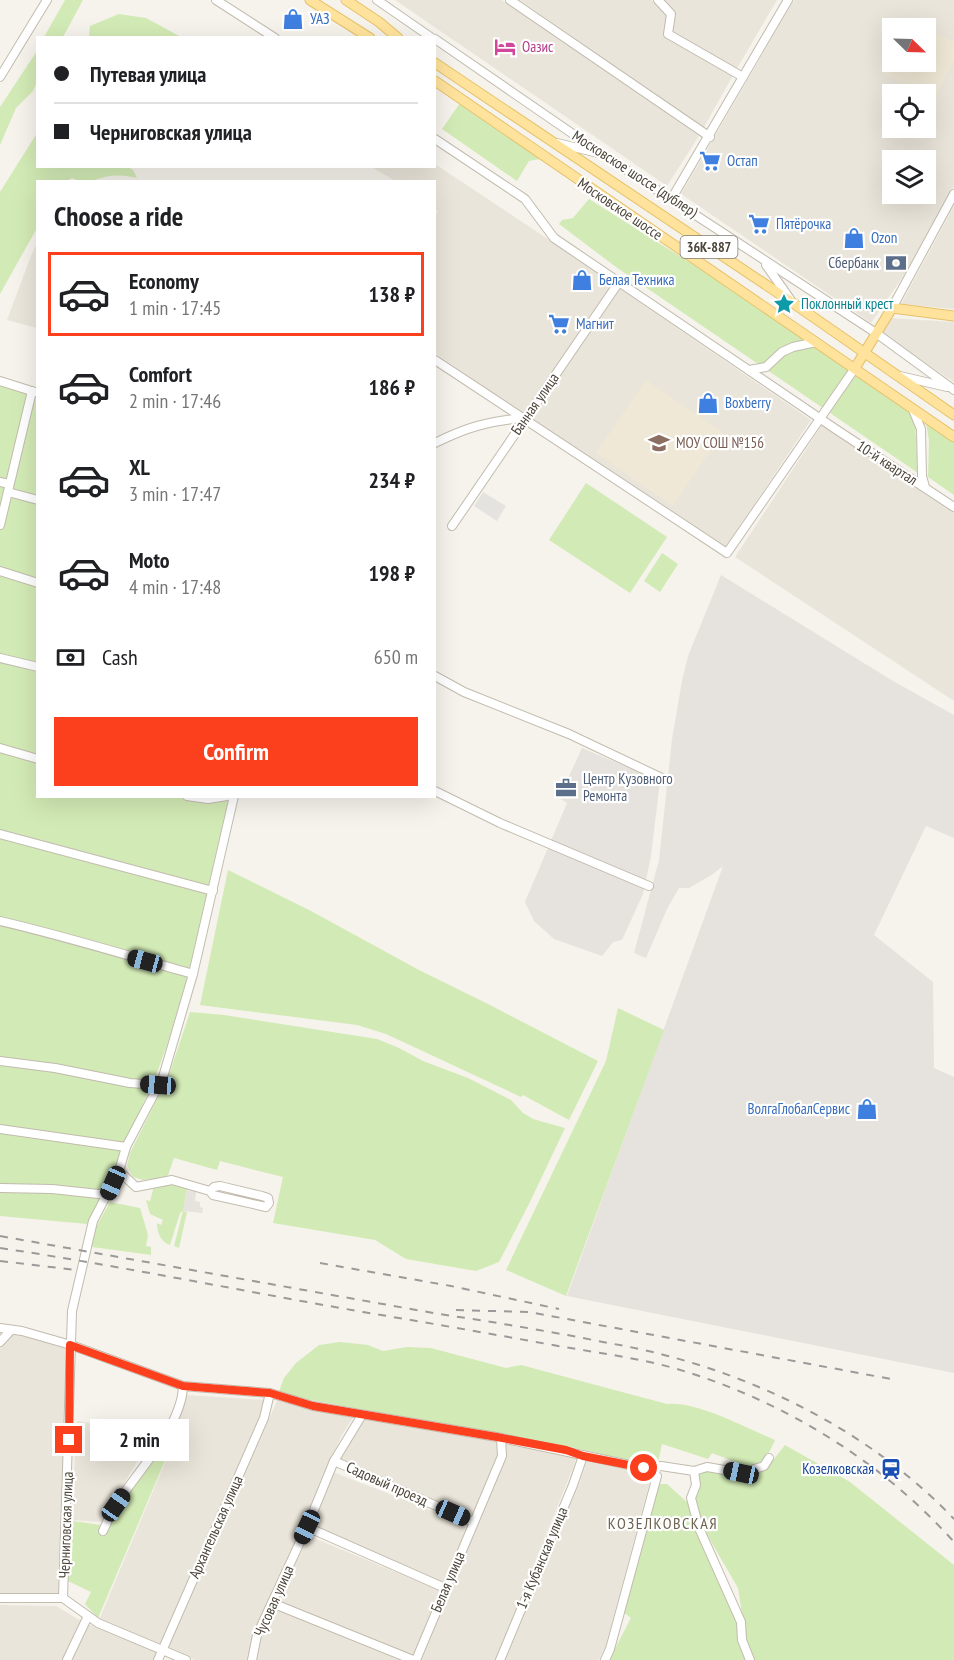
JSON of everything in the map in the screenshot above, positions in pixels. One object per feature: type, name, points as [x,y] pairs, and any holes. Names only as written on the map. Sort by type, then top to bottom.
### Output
[{"type":"main road","points":[[310,0],[367,36]]},
{"type":"main road","points":[[346,0],[379,22],[395,36]]},
{"type":"main road","name":"Московское шоссе","points":[[436,64],[793,303],[954,415]]},
{"type":"main road","name":"Московское шоссе","points":[[436,82],[954,437]]},
{"type":"main road","points":[[855,368],[892,308],[954,316]]},
{"type":"street","points":[[0,77],[46,0]]},
{"type":"street","points":[[216,0],[272,36]]},
{"type":"street","name":"Московское шоссе (дублер)","points":[[377,0],[431,36]]},
{"type":"street","points":[[510,0],[710,137]]},
{"type":"street","points":[[658,0],[671,14],[668,34],[743,77]]},
{"type":"street","points":[[672,198],[710,137],[788,0]]},
{"type":"street","name":"Московское шоссе (дублер)","points":[[436,39],[602,154],[876,333],[952,389]]},
{"type":"street","name":"10-й квартал","points":[[436,140],[525,199],[554,238],[954,507]]},
{"type":"street","points":[[553,142],[602,154]]},
{"type":"street","points":[[892,308],[954,194]]},
{"type":"street","points":[[764,261],[793,303]]},
{"type":"street","name":"Банная улица","points":[[452,526],[619,282]]},
{"type":"street","points":[[749,370],[766,367],[782,352],[793,346],[816,342]]},
{"type":"street","points":[[436,361],[727,553],[855,368]]},
{"type":"street","points":[[898,375],[952,389]]},
{"type":"street","points":[[0,381],[35,392],[0,525]]},
{"type":"street","points":[[913,410],[921,429],[922,476],[925,487]]},
{"type":"street","points":[[436,442],[460,430],[491,421],[525,418]]},
{"type":"street","points":[[0,482],[36,499]]},
{"type":"street","points":[[0,571],[36,582]]},
{"type":"street","points":[[0,658],[36,667]]},
{"type":"street","points":[[436,677],[464,692],[569,734],[664,779]]},
{"type":"street","points":[[0,748],[36,758]]},
{"type":"street","points":[[436,791],[500,823],[649,886]]},
{"type":"street","points":[[192,798],[214,798]]},
{"type":"street","name":"Черниговская улица","points":[[63,1598],[72,1311],[93,1221],[119,1171],[126,1147],[163,1077],[193,974],[234,798]]},
{"type":"street","points":[[0,834],[213,891]]},
{"type":"street","points":[[0,921],[56,933],[193,974]]},
{"type":"street","points":[[0,1061],[55,1068],[130,1083],[158,1085]]},
{"type":"street","points":[[0,1129],[126,1147]]},
{"type":"street","points":[[119,1171],[136,1186],[172,1180],[210,1191],[213,1196],[257,1207],[266,1208],[268,1203],[268,1198],[220,1186],[210,1191]]},
{"type":"street","points":[[0,1188],[52,1189],[108,1194]]},
{"type":"street","points":[[0,1328],[70,1345],[183,1386],[270,1393],[313,1406],[566,1450],[583,1456],[644,1468],[661,1466],[694,1471],[707,1467],[741,1473],[764,1466],[769,1458]]},
{"type":"street","points":[[0,1342],[11,1330]]},
{"type":"street","points":[[103,1531],[114,1508],[176,1417],[183,1396],[183,1386]]},
{"type":"street","name":"Архангельская улица","points":[[158,1660],[264,1418],[270,1393]]},
{"type":"street","name":"Чусовая улица","points":[[252,1660],[256,1635],[307,1527],[334,1461],[362,1415]]},
{"type":"street","name":"Белая улица","points":[[415,1660],[502,1456],[501,1438]]},
{"type":"street","name":"1-я Кубанская улица","points":[[500,1660],[583,1456]]},
{"type":"street","name":"Садовый проезд","points":[[334,1461],[473,1522]]},
{"type":"street","points":[[605,1660],[610,1649],[657,1476],[644,1468]]},
{"type":"street","points":[[694,1471],[696,1485],[691,1498],[699,1528],[741,1622],[742,1640],[750,1660]]},
{"type":"street","points":[[307,1527],[445,1588]]},
{"type":"street","points":[[0,1598],[63,1598],[98,1623],[186,1660]]},
{"type":"street","points":[[272,1603],[415,1660]]},
{"type":"street","points":[[67,1660],[88,1616]]},
{"type":"shaded area","points":[[395,0],[502,0],[699,136],[667,186]]},
{"type":"shaded area","points":[[520,0],[651,0],[659,5],[667,16],[665,35],[733,75],[703,129]]},
{"type":"shaded area","points":[[664,0],[777,0],[736,70],[672,33],[674,12]]},
{"type":"shaded area","points":[[794,0],[954,0],[954,186],[913,262],[871,323],[681,194]]},
{"type":"shaded area","points":[[936,33],[954,42],[954,60],[936,95],[936,84],[904,84],[884,74],[885,72],[936,72]]},
{"type":"shaded area","points":[[436,165],[614,283],[524,414],[436,354],[436,214],[438,211],[436,210],[436,180],[393,180],[374,168],[436,168]]},
{"type":"shaded area","points":[[954,206],[954,309],[901,304]]},
{"type":"shaded area","points":[[36,245],[36,327],[7,320]]},
{"type":"shaded area","points":[[619,288],[811,420],[726,546],[529,417]]},
{"type":"shaded area","points":[[889,318],[954,322],[954,382],[880,332]]},
{"type":"shaded area","name":"МОУ СОШ №156","points":[[646,380],[723,432],[673,506],[596,453]]},
{"type":"shaded area","points":[[822,425],[954,512],[954,701],[735,557]]},
{"type":"shaded area","points":[[483,492],[506,506],[497,521],[474,506]]},
{"type":"shaded area","points":[[721,575],[893,681],[954,715],[954,838],[926,826],[874,935],[933,982],[934,1068],[954,1077],[954,1373],[567,1296],[723,866],[689,888],[679,888],[667,909],[646,958],[634,953],[659,860],[672,739],[682,681],[688,656]]},
{"type":"shaded area","points":[[582,748],[660,781],[651,856],[643,894],[622,940],[613,942],[602,956],[554,939],[534,921],[525,902],[567,803],[559,798]]},
{"type":"shaded area","points":[[187,1190],[196,1192],[195,1201],[200,1202],[200,1207],[203,1208],[202,1213],[183,1211]]},
{"type":"shaded area","points":[[14,1333],[68,1349],[59,1594],[0,1595],[0,1347]]},
{"type":"shaded area","points":[[186,1395],[266,1400],[261,1417],[161,1645],[99,1620],[182,1422],[177,1420]]},
{"type":"shaded area","points":[[277,1401],[353,1418],[342,1435],[320,1481],[303,1529],[274,1586],[250,1645],[249,1660],[195,1660],[167,1648]]},
{"type":"shaded area","points":[[363,1419],[496,1440],[499,1456],[472,1519],[336,1464]]},
{"type":"shaded area","points":[[131,1420],[159,1425],[101,1522],[71,1520],[77,1421],[127,1428]]},
{"type":"shaded area","points":[[506,1443],[576,1458],[495,1660],[419,1660],[506,1457]]},
{"type":"shaded area","points":[[587,1461],[642,1471],[651,1477],[605,1648],[599,1660],[504,1660],[580,1482]]},
{"type":"shaded area","points":[[333,1472],[469,1525],[443,1584],[310,1530]]},
{"type":"shaded area","points":[[309,1536],[441,1591],[414,1656],[276,1601]]},
{"type":"shaded area","points":[[0,1605],[56,1606],[81,1621],[64,1660],[0,1660]]},
{"type":"shaded area","points":[[274,1607],[403,1660],[257,1660],[260,1636]]},
{"type":"shaded area","points":[[88,1624],[159,1653],[156,1660],[69,1660]]},
{"type":"green space","points":[[65,0],[83,0],[64,36],[45,36]]},
{"type":"green space","points":[[119,14],[146,18],[179,36],[89,36],[90,26]]},
{"type":"green space","points":[[36,53],[36,84],[33,91],[16,108],[0,145],[0,107]]},
{"type":"green space","points":[[460,103],[540,159],[529,161],[517,181],[442,129]]},
{"type":"green space","points":[[36,135],[36,168],[130,168],[137,178],[114,176],[92,180],[72,178],[69,180],[36,180],[36,230],[0,294],[0,192]]},
{"type":"green space","points":[[589,199],[816,342],[908,406],[915,422],[918,473],[616,267],[559,224],[562,220],[573,218]]},
{"type":"green space","points":[[0,384],[36,396],[36,798],[229,798],[189,971],[169,1039],[158,1070],[87,1224],[0,1216]]},
{"type":"green space","points":[[925,417],[954,437],[954,495],[928,477],[929,441]]},
{"type":"green space","points":[[586,483],[667,537],[630,593],[549,540]]},
{"type":"green space","points":[[662,553],[678,564],[660,592],[644,581]]},
{"type":"green space","points":[[228,870],[598,1061],[569,1120],[523,1095],[521,1097],[386,1034],[357,1025],[200,1005]]},
{"type":"green space","points":[[618,1008],[664,1030],[566,1296],[506,1270],[606,1061]]},
{"type":"green space","points":[[190,1012],[224,1015],[377,1039],[423,1061],[468,1078],[511,1100],[523,1113],[533,1119],[565,1128],[499,1262],[476,1271],[406,1259],[375,1240],[273,1223],[283,1177],[220,1161],[217,1170],[174,1158],[167,1178],[143,1180],[133,1177],[127,1165],[130,1153],[169,1075]]},
{"type":"green space","points":[[173,1185],[187,1189],[183,1211],[180,1213],[170,1245],[160,1237],[158,1230],[157,1223],[161,1225],[163,1220],[150,1214],[146,1200],[150,1201],[154,1186]]},
{"type":"green space","points":[[110,1202],[140,1208],[148,1235],[146,1246],[151,1247],[151,1255],[92,1247],[96,1227]]},
{"type":"green space","points":[[183,1211],[187,1212],[179,1248],[174,1246]]},
{"type":"green space","points":[[340,1342],[368,1345],[383,1351],[407,1347],[431,1348],[506,1368],[521,1365],[667,1404],[679,1404],[707,1411],[775,1440],[765,1459],[752,1467],[737,1469],[738,1463],[712,1453],[708,1459],[662,1444],[658,1463],[628,1460],[566,1446],[278,1394],[284,1378],[296,1363],[319,1345]]},
{"type":"green space","points":[[175,1427],[178,1430],[98,1618],[85,1604],[91,1592],[68,1581],[73,1521],[101,1525],[132,1487]]},
{"type":"green space","points":[[785,1445],[850,1482],[954,1565],[954,1660],[753,1660],[746,1640],[738,1588],[702,1526],[695,1498],[699,1474],[708,1470],[746,1476],[770,1464]]},
{"type":"green space","points":[[657,1484],[667,1484],[689,1504],[695,1531],[739,1625],[737,1640],[745,1660],[609,1660],[631,1618],[623,1612]]},
{"type":"railway","points":[[0,1236],[547,1331],[668,1356],[747,1382],[822,1418],[892,1464],[954,1519]]},
{"type":"railway","points":[[0,1248],[670,1367],[749,1395],[824,1435],[860,1458],[893,1484],[954,1542]]},
{"type":"railway","points":[[0,1261],[76,1270]]},
{"type":"railway","points":[[320,1263],[451,1286],[559,1309]]},
{"type":"railway","points":[[456,1310],[529,1312],[891,1379]]},
{"type":"place","name":"УАЗ","points":[[293,19]]},
{"type":"place","name":"Оазис","points":[[505,47]]},
{"type":"place","name":"Остап","points":[[710,161]]},
{"type":"place","name":"Пятёрочка","points":[[759,224]]},
{"type":"place","name":"Ozon","points":[[854,238]]},
{"type":"place","name":"Сбербанк","points":[[896,263]]},
{"type":"place","name":"Белая Техника","points":[[582,280]]},
{"type":"place","name":"Поклонный крест","points":[[784,304]]},
{"type":"place","name":"Магнит","points":[[559,324]]},
{"type":"place","name":"Boxberry","points":[[708,403]]},
{"type":"place","name":"МОУ СОШ №156","points":[[659,443]]},
{"type":"place","name":"Центр Кузовного Ремонта","points":[[566,788]]},
{"type":"place","name":"ВолгаГлобалСервис","points":[[867,1109]]},
{"type":"place","name":"Козелковская","points":[[891,1469]]},
{"type":"district","name":"КОЗЕЛКОВСКАЯ","points":[[663,1523]]},
{"type":"route","points":[[69,1440],[70,1345],[183,1386],[270,1393],[313,1406],[497,1437],[644,1468]]}]
